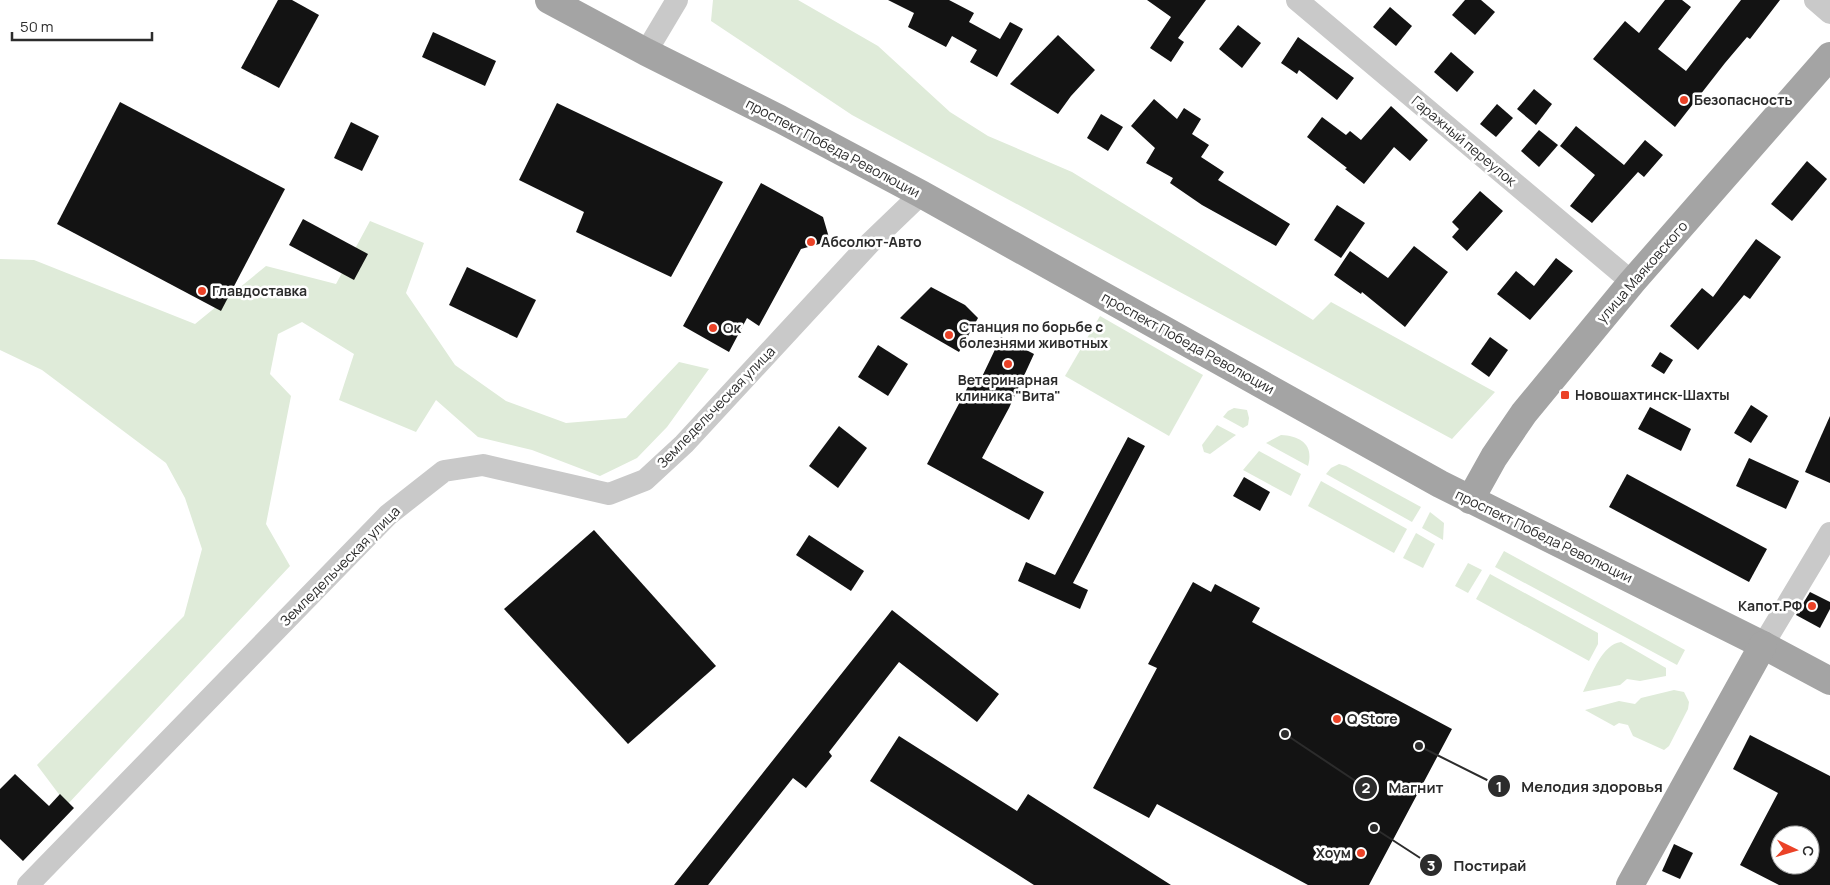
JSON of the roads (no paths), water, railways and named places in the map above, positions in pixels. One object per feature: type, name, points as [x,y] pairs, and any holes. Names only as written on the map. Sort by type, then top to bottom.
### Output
[{"type":"main road","name":"проспект Победа Революции","points":[[549,0],[921,194],[1470,500],[1763,644],[1830,681]]},
{"type":"main road","name":"улица Маяковского","points":[[1470,500],[1524,413],[1632,282],[1830,56]]},
{"type":"main road","points":[[1630,885],[1763,644]]},
{"type":"street","points":[[646,52],[677,0]]},
{"type":"street","name":"Гаражный переулок","points":[[1297,0],[1632,282]]},
{"type":"street","points":[[1815,0],[1830,13]]},
{"type":"street","name":"Земледельческая улица","points":[[28,885],[388,515],[444,471],[482,465],[609,494],[645,480],[684,444],[870,243],[921,194]]},
{"type":"street","points":[[1763,644],[1830,533]]},
{"type":"place","name":"Безопасность","points":[[1684,100]]},
{"type":"place","name":"Абсолют-Авто","points":[[811,242]]},
{"type":"place","name":"Главдоставка","points":[[202,291]]},
{"type":"place","name":"Ок","points":[[713,328]]},
{"type":"place","name":"Станция по борьбе с болезнями животных","points":[[949,335]]},
{"type":"place","name":"Ветеринарная клиника \"Вита\"","points":[[1008,364]]},
{"type":"place","name":"Новошахтинск-Шахты","points":[[1565,395]]},
{"type":"place","name":"Капот.РФ","points":[[1812,606]]},
{"type":"place","name":"Q Store","points":[[1337,719]]},
{"type":"place","name":"Магнит","points":[[1285,734]]},
{"type":"place","name":"Мелодия здоровья","points":[[1419,746]]},
{"type":"place","name":"Постирай","points":[[1374,828]]},
{"type":"place","name":"Хоум","points":[[1361,853]]}]
